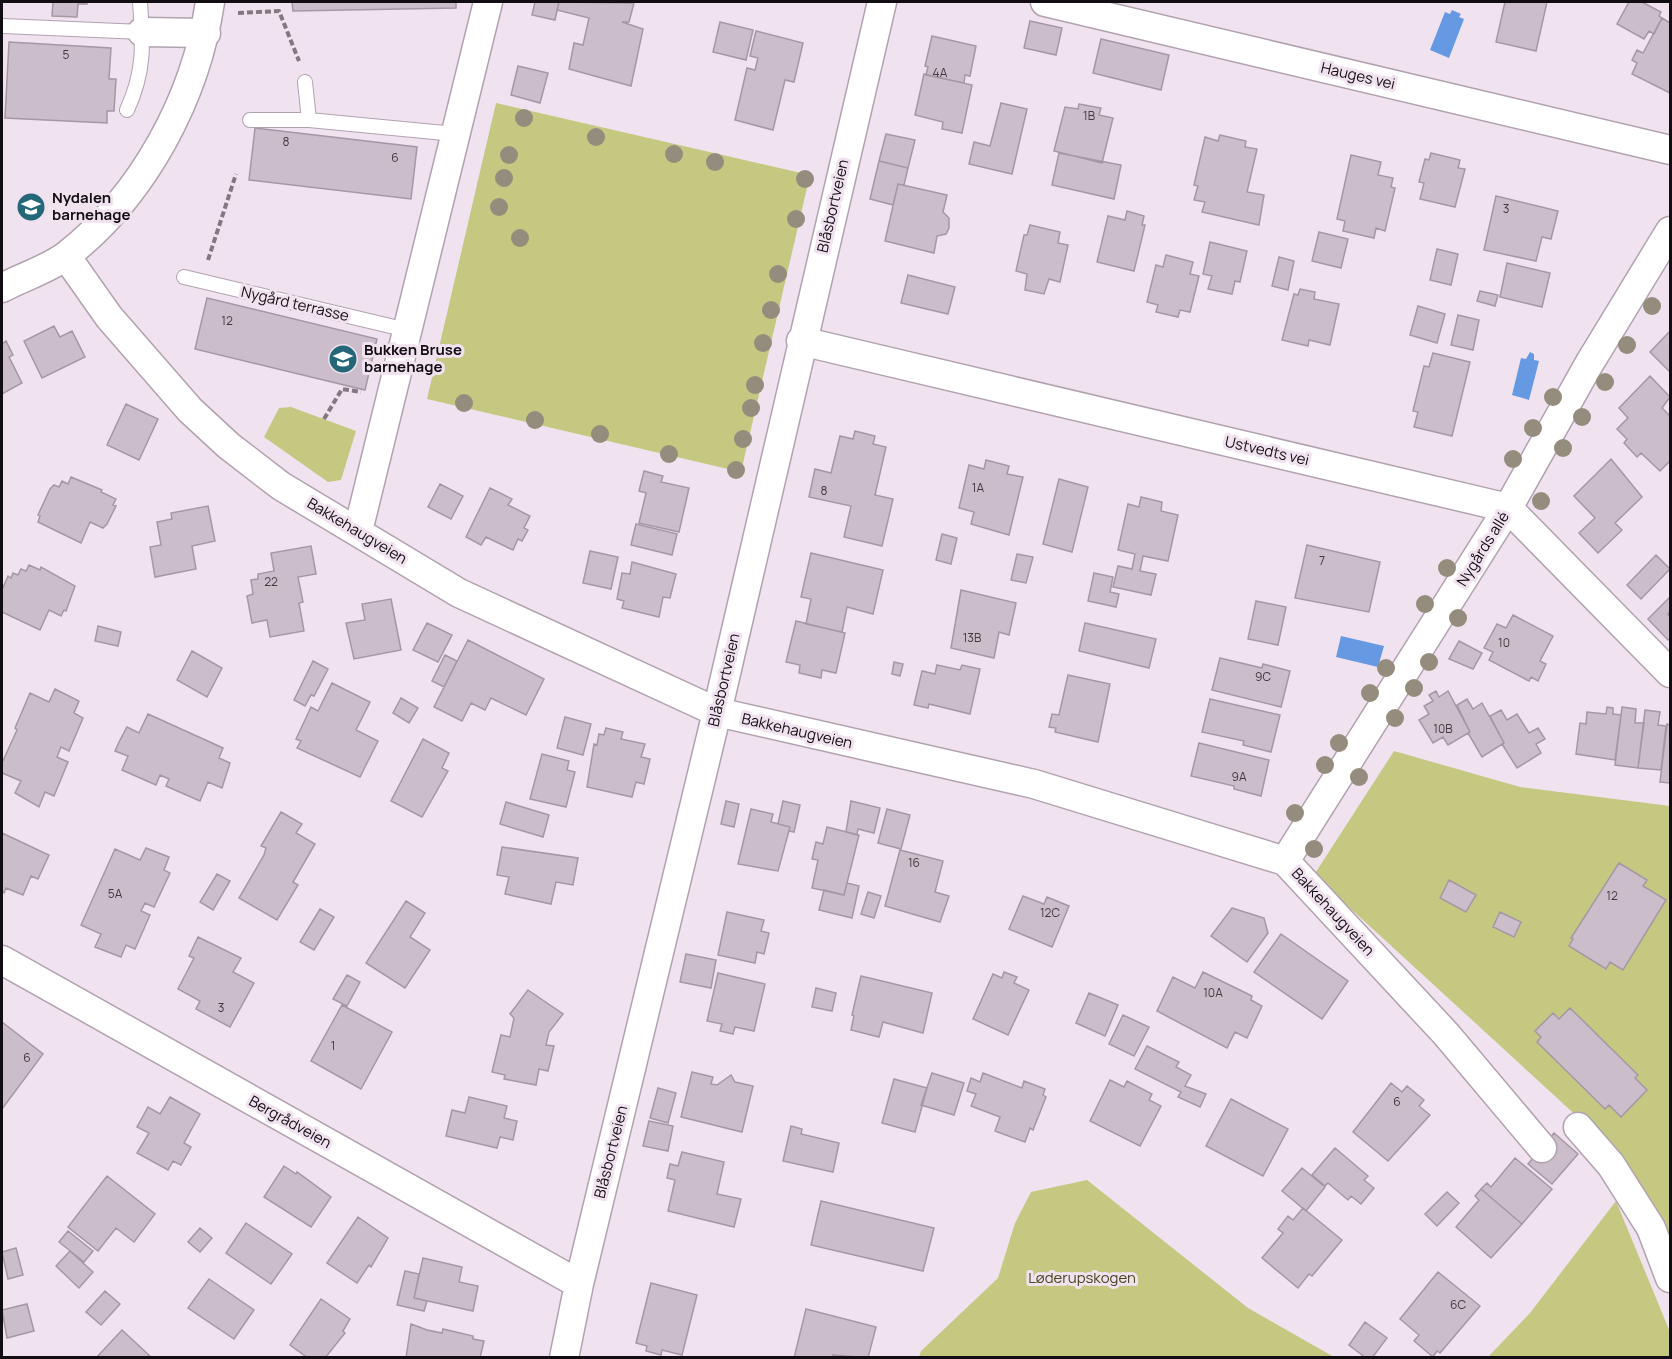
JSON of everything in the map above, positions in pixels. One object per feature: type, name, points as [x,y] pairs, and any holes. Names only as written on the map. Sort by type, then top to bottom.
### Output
[{"type":"street","points":[[2,288],[66,256],[103,221],[145,173],[186,89],[206,33],[210,2]]},
{"type":"street","points":[[358,531],[488,2]]},
{"type":"street","name":"Blåsbortveien","points":[[564,1358],[579,1284],[717,712],[801,341],[882,2]]},
{"type":"street","name":"Hauges vei","points":[[1045,2],[1671,150]]},
{"type":"street","points":[[142,32],[206,33]]},
{"type":"street","name":"Nygårds allé","points":[[1285,861],[1508,508],[1589,364],[1671,231]]},
{"type":"street","name":"Bakkehaugveien","points":[[66,256],[110,317],[190,410],[281,486],[459,592],[717,712],[1034,784],[1285,861],[1446,1034],[1542,1148]]},
{"type":"street","name":"Ustvedts vei","points":[[801,341],[1508,508]]},
{"type":"street","points":[[1508,508],[1671,673]]},
{"type":"street","name":"Bergrådveien","points":[[2,960],[579,1284]]},
{"type":"street","points":[[1578,1127],[1611,1165],[1651,1228],[1671,1278]]},
{"type":"lane","points":[[127,110],[138,85],[142,32],[140,2]]},
{"type":"lane","points":[[3,26],[142,32]]},
{"type":"lane","points":[[305,82],[309,120]]},
{"type":"lane","points":[[250,120],[309,120],[455,134]]},
{"type":"lane","name":"Nygård terrasse","points":[[184,277],[407,330]]},
{"type":"path","points":[[239,14],[279,11],[305,82]]},
{"type":"path","points":[[202,281],[236,174]]},
{"type":"path","points":[[324,419],[342,390]]},
{"type":"green space","points":[[496,103],[810,175],[741,472],[427,399]]},
{"type":"green space","points":[[291,407],[356,431],[341,480],[328,482],[264,437],[279,408]]},
{"type":"green space","points":[[1394,751],[1520,787],[1670,806],[1670,1261],[1593,1131],[1314,875]]},
{"type":"green space","name":"Løderupskogen","points":[[1087,1180],[1248,1308],[1334,1357],[919,1357],[921,1351],[998,1278],[1015,1223],[1031,1192]]},
{"type":"green space","points":[[1616,1201],[1670,1332],[1670,1357],[1488,1357],[1530,1313]]},
{"type":"water","points":[[1452,10],[1461,14],[1459,17],[1464,19],[1449,58],[1430,50],[1445,12],[1450,14]]},
{"type":"water","points":[[1530,352],[1534,354],[1534,360],[1539,361],[1529,400],[1512,395],[1521,358],[1526,359]]},
{"type":"water","points":[[1341,636],[1384,646],[1378,667],[1336,657]]},
{"type":"building","points":[[53,2],[87,2],[87,4],[78,4],[77,17],[52,16]]},
{"type":"building","points":[[292,2],[456,2],[456,8],[293,11]]},
{"type":"building","points":[[535,2],[559,2],[555,20],[532,15]]},
{"type":"building","points":[[559,2],[634,3],[629,22],[622,22],[643,29],[631,86],[569,69],[574,43],[583,45],[589,18],[557,10]]},
{"type":"building","points":[[1505,2],[1547,2],[1536,51],[1496,42]]},
{"type":"building","points":[[1629,2],[1642,2],[1661,12],[1659,16],[1662,18],[1654,34],[1649,31],[1644,39],[1617,24]]},
{"type":"building","points":[[1662,18],[1670,23],[1670,93],[1632,74],[1637,63],[1632,60],[1637,50],[1643,53]]},
{"type":"building","points":[[1030,21],[1062,28],[1056,55],[1024,48]]},
{"type":"building","points":[[720,22],[753,30],[746,60],[713,52]]},
{"type":"building","points":[[756,31],[803,43],[794,82],[785,80],[773,130],[735,120],[747,68],[755,70],[758,58],[750,56]]},
{"type":"building","points":[[932,36],[976,46],[970,76],[965,75],[964,83],[926,75],[928,67],[925,66]]},
{"type":"building","points":[[1101,39],[1169,55],[1161,90],[1093,73]]},
{"type":"building","points":[[9,42],[111,48],[109,79],[116,79],[114,111],[107,111],[107,123],[5,118]]},
{"type":"building","points":[[518,66],[548,73],[540,103],[511,95]]},
{"type":"building","points":[[924,74],[972,85],[962,133],[942,129],[943,122],[915,115]]},
{"type":"building","points":[[1001,103],[1027,109],[1012,174],[969,164],[974,142],[990,146]]},
{"type":"building","points":[[1079,104],[1101,108],[1099,115],[1113,118],[1102,163],[1054,151],[1065,107],[1078,109]]},
{"type":"building","points":[[255,128],[417,147],[411,199],[249,180]]},
{"type":"building","points":[[886,134],[915,140],[908,168],[879,161]]},
{"type":"building","points":[[1220,135],[1246,141],[1245,147],[1257,149],[1247,192],[1264,195],[1259,225],[1202,212],[1205,202],[1194,200],[1198,186],[1194,185],[1205,137],[1218,141]]},
{"type":"building","points":[[1059,153],[1121,165],[1114,199],[1052,185]]},
{"type":"building","points":[[1431,153],[1460,160],[1458,168],[1465,169],[1455,207],[1420,199],[1424,183],[1419,182],[1425,159],[1429,160]]},
{"type":"building","points":[[1351,155],[1381,162],[1378,175],[1393,178],[1391,187],[1395,188],[1385,231],[1376,228],[1374,238],[1343,231],[1345,221],[1337,219]]},
{"type":"building","points":[[879,161],[908,168],[904,185],[898,184],[893,205],[870,199]]},
{"type":"building","points":[[898,184],[947,195],[943,212],[949,218],[949,228],[946,234],[937,236],[934,253],[885,241]]},
{"type":"building","points":[[1496,196],[1558,211],[1551,239],[1542,237],[1536,261],[1484,250]]},
{"type":"building","points":[[1127,211],[1144,216],[1142,225],[1145,225],[1134,271],[1097,262],[1108,216],[1125,220]]},
{"type":"building","points":[[1030,225],[1060,232],[1058,243],[1068,245],[1060,282],[1049,279],[1044,294],[1025,290],[1027,274],[1016,271],[1024,235],[1027,235]]},
{"type":"building","points":[[1319,232],[1348,239],[1341,268],[1312,261]]},
{"type":"building","points":[[1210,242],[1247,251],[1240,282],[1235,281],[1232,294],[1208,289],[1212,276],[1203,274]]},
{"type":"building","points":[[1437,249],[1458,254],[1451,285],[1430,280]]},
{"type":"building","points":[[1166,255],[1193,262],[1190,274],[1199,276],[1190,312],[1180,310],[1178,317],[1156,312],[1158,305],[1147,302],[1156,265],[1163,267]]},
{"type":"building","points":[[1279,257],[1294,261],[1288,290],[1272,286]]},
{"type":"building","points":[[1507,263],[1550,273],[1542,307],[1500,297]]},
{"type":"building","points":[[908,275],[955,287],[948,314],[901,303]]},
{"type":"building","points":[[1300,289],[1315,292],[1314,299],[1339,304],[1330,345],[1309,340],[1308,346],[1282,340],[1294,294],[1298,295]]},
{"type":"building","points":[[1480,291],[1498,295],[1495,306],[1477,301]]},
{"type":"building","points":[[207,298],[377,339],[365,390],[195,349]]},
{"type":"building","points":[[1418,306],[1445,314],[1437,343],[1410,335]]},
{"type":"building","points":[[1458,315],[1479,320],[1473,350],[1451,345]]},
{"type":"building","points":[[54,326],[60,337],[72,331],[85,357],[42,378],[24,341]]},
{"type":"building","points":[[1670,331],[1670,372],[1650,352]]},
{"type":"building","points":[[6,341],[13,355],[9,357],[22,383],[2,394],[2,344]]},
{"type":"building","points":[[1433,353],[1470,362],[1452,436],[1414,427],[1418,412],[1413,411],[1424,366],[1429,367]]},
{"type":"building","points":[[1650,376],[1670,397],[1662,408],[1670,416],[1670,461],[1660,471],[1641,453],[1637,457],[1624,443],[1627,439],[1617,429],[1628,418],[1619,408]]},
{"type":"building","points":[[126,404],[158,419],[139,460],[107,445]]},
{"type":"building","points":[[855,431],[875,436],[873,444],[886,447],[875,495],[893,499],[882,546],[844,537],[851,506],[809,497],[815,469],[831,473],[840,436],[853,439]]},
{"type":"building","points":[[1611,459],[1642,497],[1615,523],[1622,530],[1598,553],[1579,533],[1595,518],[1574,496]]},
{"type":"building","points":[[986,460],[1009,466],[1007,474],[1023,477],[1009,535],[971,524],[974,512],[959,508],[969,465],[984,469]]},
{"type":"building","points":[[644,471],[663,476],[661,482],[689,488],[679,532],[639,523],[646,493],[639,491]]},
{"type":"building","points":[[71,477],[102,490],[101,492],[116,499],[113,505],[116,506],[107,524],[103,528],[90,522],[81,543],[38,522],[40,516],[38,515],[50,489],[54,485],[59,487],[62,481],[68,484]]},
{"type":"building","points":[[1059,479],[1088,487],[1072,552],[1043,544]]},
{"type":"building","points":[[440,484],[463,496],[451,519],[428,507]]},
{"type":"building","points":[[490,488],[512,499],[508,505],[530,516],[524,528],[528,530],[522,541],[518,539],[513,550],[486,537],[481,545],[466,537]]},
{"type":"building","points":[[1141,497],[1162,502],[1161,511],[1178,515],[1168,561],[1143,556],[1140,571],[1156,574],[1151,595],[1113,587],[1118,566],[1132,569],[1135,554],[1118,550],[1128,504],[1139,507]]},
{"type":"building","points":[[208,506],[215,541],[192,546],[196,569],[155,577],[150,547],[161,545],[157,522],[172,519],[171,513]]},
{"type":"building","points":[[636,524],[677,534],[672,555],[631,545]]},
{"type":"building","points":[[942,534],[957,538],[951,564],[936,560]]},
{"type":"building","points":[[1307,545],[1380,562],[1369,612],[1295,598]]},
{"type":"building","points":[[311,546],[316,574],[298,577],[303,602],[299,603],[304,631],[270,637],[267,620],[252,623],[247,596],[253,594],[251,580],[258,579],[258,574],[274,571],[271,553]]},
{"type":"building","points":[[590,551],[618,557],[611,589],[583,583]]},
{"type":"building","points":[[811,553],[883,570],[873,614],[847,607],[842,632],[806,624],[811,599],[801,597]]},
{"type":"building","points":[[1017,554],[1033,557],[1026,583],[1011,580]]},
{"type":"building","points":[[1656,555],[1670,569],[1641,599],[1627,585]]},
{"type":"building","points":[[632,562],[676,574],[670,598],[663,597],[659,617],[622,608],[624,601],[617,599],[622,573],[630,574]]},
{"type":"building","points":[[29,565],[40,570],[41,567],[75,586],[66,611],[64,610],[61,616],[49,610],[40,630],[2,612],[2,590],[8,576],[11,578],[13,573],[18,575],[21,569],[26,571]]},
{"type":"building","points":[[1094,573],[1113,577],[1110,592],[1119,594],[1116,607],[1088,601]]},
{"type":"building","points":[[961,590],[1016,603],[1009,635],[999,632],[994,658],[951,648]]},
{"type":"building","points":[[1670,597],[1668,614],[1670,638],[1668,640],[1648,619]]},
{"type":"building","points":[[391,599],[401,650],[354,659],[346,623],[365,620],[362,604]]},
{"type":"building","points":[[1256,601],[1286,607],[1278,645],[1248,639]]},
{"type":"building","points":[[1513,615],[1553,636],[1540,661],[1546,664],[1538,681],[1531,677],[1529,681],[1489,660],[1493,652],[1484,648],[1497,624],[1506,628]]},
{"type":"building","points":[[796,621],[845,633],[836,673],[822,670],[821,678],[799,673],[800,665],[786,662]]},
{"type":"building","points":[[427,623],[452,635],[438,662],[413,650]]},
{"type":"building","points":[[1085,623],[1156,639],[1149,668],[1079,651]]},
{"type":"building","points":[[98,626],[121,632],[118,646],[95,641]]},
{"type":"building","points":[[468,640],[544,679],[526,715],[491,698],[485,710],[471,703],[462,721],[434,707]]},
{"type":"building","points":[[1459,641],[1482,653],[1473,669],[1449,659]]},
{"type":"building","points":[[192,651],[222,668],[207,697],[177,680]]},
{"type":"building","points":[[445,655],[457,661],[444,687],[432,681]]},
{"type":"building","points":[[1220,658],[1262,668],[1263,664],[1290,671],[1281,707],[1212,690]]},
{"type":"building","points":[[313,661],[328,669],[314,696],[311,695],[305,706],[294,700]]},
{"type":"building","points":[[894,662],[903,664],[900,676],[892,674]]},
{"type":"building","points":[[937,665],[960,670],[962,665],[980,669],[970,714],[929,704],[928,708],[914,705],[922,671],[935,674]]},
{"type":"building","points":[[1068,675],[1110,684],[1098,742],[1055,732],[1056,728],[1049,727],[1052,714],[1059,715]]},
{"type":"building","points":[[332,683],[370,702],[356,730],[378,741],[360,777],[297,748],[301,741],[296,739],[311,707],[318,711]]},
{"type":"building","points":[[55,689],[79,701],[74,713],[83,718],[69,751],[61,747],[57,757],[68,762],[54,796],[45,792],[39,807],[15,793],[21,781],[2,773],[2,763],[30,693],[49,702]]},
{"type":"building","points":[[1436,691],[1439,697],[1448,691],[1470,732],[1448,745],[1443,737],[1433,743],[1419,720],[1429,714],[1424,706],[1433,701],[1429,695]]},
{"type":"building","points":[[401,698],[418,708],[409,723],[393,713]]},
{"type":"building","points":[[1210,699],[1280,715],[1271,752],[1243,745],[1244,741],[1202,732]]},
{"type":"building","points":[[1467,699],[1473,709],[1482,703],[1504,743],[1482,757],[1468,733],[1470,732],[1457,705]]},
{"type":"building","points":[[1607,707],[1613,708],[1613,714],[1621,715],[1615,760],[1576,754],[1580,723],[1586,724],[1587,712],[1606,714]]},
{"type":"building","points":[[1622,707],[1636,709],[1635,723],[1644,723],[1638,768],[1615,765]]},
{"type":"building","points":[[1501,710],[1507,720],[1517,714],[1529,733],[1538,728],[1545,739],[1536,744],[1541,753],[1517,768],[1502,744],[1504,743],[1490,716]]},
{"type":"building","points":[[1645,710],[1660,712],[1658,725],[1666,726],[1661,770],[1638,768]]},
{"type":"building","points":[[148,714],[223,748],[219,758],[230,763],[222,788],[208,782],[200,801],[166,786],[169,779],[160,775],[156,785],[122,770],[128,756],[115,751],[119,742],[127,727],[139,733]]},
{"type":"building","points":[[565,717],[591,724],[583,755],[557,748]]},
{"type":"building","points":[[1667,724],[1670,725],[1670,783],[1660,782]]},
{"type":"building","points":[[606,728],[623,732],[621,739],[645,744],[641,757],[650,759],[644,784],[636,782],[632,797],[587,787],[594,744],[597,745],[599,734],[604,735]]},
{"type":"building","points":[[423,739],[449,753],[442,768],[448,771],[422,817],[391,801]]},
{"type":"building","points":[[1199,743],[1269,760],[1261,796],[1234,789],[1234,786],[1191,776]]},
{"type":"building","points":[[542,754],[569,761],[567,770],[575,772],[566,807],[530,799]]},
{"type":"building","points":[[726,801],[739,804],[734,827],[721,824]]},
{"type":"building","points":[[783,801],[800,805],[794,832],[789,831],[790,827],[778,824]]},
{"type":"building","points":[[851,801],[880,808],[874,833],[858,829],[857,835],[846,832]]},
{"type":"building","points":[[506,802],[549,815],[543,837],[500,824]]},
{"type":"building","points":[[751,809],[773,814],[771,822],[790,827],[778,871],[738,864]]},
{"type":"building","points":[[887,809],[910,815],[901,849],[878,843]]},
{"type":"building","points":[[281,812],[302,824],[296,833],[315,844],[293,882],[298,885],[277,920],[239,898],[264,855],[266,848],[261,846]]},
{"type":"building","points":[[827,827],[859,835],[844,895],[812,888],[818,860],[812,859],[816,842],[823,844]]},
{"type":"building","points":[[2,833],[49,855],[38,879],[31,876],[23,895],[6,888],[4,893],[2,891]]},
{"type":"building","points":[[502,847],[578,858],[573,885],[556,882],[551,904],[505,894],[509,877],[497,875]]},
{"type":"building","points":[[146,848],[169,857],[164,870],[170,873],[154,907],[145,903],[141,911],[150,915],[135,949],[126,945],[121,957],[95,947],[101,934],[81,925],[115,849],[140,860]]},
{"type":"building","points":[[900,850],[943,861],[935,892],[949,896],[940,922],[885,906]]},
{"type":"building","points":[[1619,863],[1647,880],[1643,886],[1666,900],[1623,970],[1610,962],[1606,969],[1569,946],[1573,939],[1571,938]]},
{"type":"building","points":[[217,874],[230,881],[213,910],[200,902]]},
{"type":"building","points":[[1449,880],[1476,895],[1466,912],[1440,898]]},
{"type":"building","points":[[847,883],[859,886],[852,918],[819,910],[824,890],[844,895]]},
{"type":"building","points":[[868,892],[881,896],[874,918],[861,914]]},
{"type":"building","points":[[1023,896],[1044,904],[1047,897],[1069,906],[1052,947],[1009,929]]},
{"type":"building","points":[[406,901],[425,913],[410,937],[430,950],[405,988],[366,963]]},
{"type":"building","points":[[1232,908],[1264,918],[1268,933],[1247,962],[1211,936]]},
{"type":"building","points":[[320,909],[334,917],[314,950],[300,942]]},
{"type":"building","points":[[727,912],[764,920],[761,931],[769,933],[764,954],[757,952],[755,963],[718,955]]},
{"type":"building","points":[[1500,912],[1521,922],[1514,937],[1493,927]]},
{"type":"building","points":[[1281,934],[1348,981],[1322,1019],[1254,972]]},
{"type":"building","points":[[198,937],[241,958],[233,972],[254,983],[230,1027],[196,1009],[200,1001],[178,989],[194,958],[189,956]]},
{"type":"building","points":[[686,954],[716,960],[711,988],[680,982]]},
{"type":"building","points":[[1004,972],[1017,977],[1014,983],[1029,990],[1008,1035],[973,1019],[993,974],[1002,978]]},
{"type":"building","points":[[1203,972],[1252,996],[1251,1000],[1262,1006],[1247,1038],[1235,1032],[1227,1048],[1157,1011],[1173,977],[1195,988]]},
{"type":"building","points":[[718,973],[765,984],[754,1031],[735,1027],[733,1034],[720,1031],[722,1024],[707,1021]]},
{"type":"building","points":[[347,975],[360,982],[347,1006],[333,999]]},
{"type":"building","points":[[861,976],[932,993],[923,1033],[883,1022],[879,1037],[851,1030]]},
{"type":"building","points":[[816,988],[836,993],[832,1011],[812,1007]]},
{"type":"building","points":[[528,990],[563,1014],[549,1032],[546,1045],[554,1046],[548,1071],[539,1069],[536,1085],[504,1079],[505,1075],[492,1072],[501,1035],[510,1037],[514,1018],[510,1014]]},
{"type":"building","points":[[1089,993],[1118,1005],[1105,1036],[1076,1023]]},
{"type":"building","points":[[342,1005],[392,1032],[361,1089],[311,1061]]},
{"type":"building","points":[[1570,1008],[1638,1075],[1635,1078],[1647,1090],[1621,1117],[1609,1105],[1605,1109],[1537,1042],[1541,1037],[1535,1031],[1553,1013],[1559,1019]]},
{"type":"building","points":[[1123,1015],[1149,1027],[1134,1056],[1109,1044]]},
{"type":"building","points":[[2,1022],[43,1054],[2,1109]]},
{"type":"building","points":[[1147,1046],[1179,1062],[1176,1067],[1191,1075],[1185,1086],[1206,1094],[1200,1107],[1178,1097],[1181,1092],[1135,1069]]},
{"type":"building","points":[[692,1072],[713,1077],[711,1084],[717,1085],[731,1075],[735,1082],[753,1086],[742,1132],[681,1117]]},
{"type":"building","points":[[932,1073],[964,1083],[954,1115],[921,1105]]},
{"type":"building","points":[[983,1073],[1022,1088],[1024,1081],[1045,1089],[1043,1095],[1046,1097],[1033,1130],[1030,1128],[1025,1142],[995,1131],[1000,1117],[971,1106],[976,1094],[967,1091],[971,1078],[980,1082]]},
{"type":"building","points":[[894,1079],[927,1088],[915,1132],[882,1123]]},
{"type":"building","points":[[1110,1080],[1124,1087],[1127,1081],[1152,1094],[1149,1100],[1161,1106],[1140,1146],[1090,1121]]},
{"type":"building","points":[[1391,1083],[1402,1092],[1407,1086],[1424,1100],[1419,1106],[1430,1115],[1388,1161],[1353,1132]]},
{"type":"building","points":[[658,1088],[676,1093],[668,1123],[650,1118]]},
{"type":"building","points":[[170,1097],[200,1114],[184,1143],[191,1147],[181,1165],[173,1161],[168,1170],[137,1153],[149,1133],[137,1127],[148,1107],[160,1114]]},
{"type":"building","points":[[469,1097],[507,1106],[504,1118],[517,1121],[513,1140],[500,1137],[497,1148],[446,1136],[452,1110],[465,1113]]},
{"type":"building","points":[[1231,1099],[1288,1129],[1263,1176],[1206,1146]]},
{"type":"building","points":[[649,1121],[673,1126],[668,1151],[643,1146]]},
{"type":"building","points":[[791,1126],[802,1129],[801,1134],[839,1143],[833,1172],[783,1161]]},
{"type":"building","points":[[1554,1133],[1578,1154],[1552,1184],[1528,1164]]},
{"type":"building","points":[[1335,1148],[1368,1176],[1364,1180],[1374,1188],[1361,1204],[1351,1196],[1348,1200],[1328,1183],[1325,1186],[1312,1175]]},
{"type":"building","points":[[682,1152],[724,1162],[717,1194],[741,1199],[734,1227],[668,1211],[675,1180],[667,1178],[670,1164],[678,1166]]},
{"type":"building","points":[[1515,1158],[1552,1189],[1522,1224],[1481,1189],[1487,1183],[1491,1187]]},
{"type":"building","points":[[284,1166],[296,1174],[297,1172],[331,1197],[311,1227],[264,1197]]},
{"type":"building","points":[[1302,1168],[1325,1187],[1306,1211],[1282,1191]]},
{"type":"building","points":[[107,1176],[155,1214],[134,1242],[116,1228],[98,1251],[68,1227]]},
{"type":"building","points":[[1481,1189],[1522,1224],[1491,1258],[1456,1227],[1479,1200],[1475,1196]]},
{"type":"building","points":[[1447,1192],[1459,1203],[1437,1226],[1425,1214]]},
{"type":"building","points":[[821,1201],[934,1228],[923,1271],[811,1245]]},
{"type":"building","points":[[1303,1208],[1342,1240],[1312,1276],[1309,1274],[1298,1288],[1262,1258],[1283,1233],[1278,1229],[1288,1216],[1293,1220]]},
{"type":"building","points":[[358,1217],[388,1238],[371,1267],[369,1265],[357,1283],[327,1263]]},
{"type":"building","points":[[246,1223],[292,1254],[271,1284],[226,1253]]},
{"type":"building","points":[[200,1228],[212,1238],[200,1252],[188,1242]]},
{"type":"building","points":[[68,1231],[93,1251],[84,1262],[59,1242]]},
{"type":"building","points":[[16,1248],[23,1275],[8,1279],[2,1252]]},
{"type":"building","points":[[70,1251],[93,1272],[79,1288],[56,1266]]},
{"type":"building","points":[[423,1258],[462,1267],[459,1282],[478,1286],[473,1311],[414,1298]]},
{"type":"building","points":[[405,1271],[419,1274],[414,1298],[427,1301],[424,1311],[397,1305]]},
{"type":"building","points":[[1438,1272],[1480,1306],[1440,1353],[1437,1351],[1433,1357],[1414,1341],[1419,1335],[1400,1319]]},
{"type":"building","points":[[209,1279],[254,1310],[234,1339],[188,1308]]},
{"type":"building","points":[[651,1283],[697,1295],[682,1355],[662,1350],[661,1355],[646,1351],[647,1346],[636,1343]]},
{"type":"building","points":[[105,1291],[120,1304],[101,1325],[86,1312]]},
{"type":"building","points":[[321,1299],[350,1319],[343,1331],[345,1333],[325,1358],[308,1358],[290,1345]]},
{"type":"building","points":[[27,1304],[34,1331],[7,1338],[2,1310]]},
{"type":"building","points":[[806,1309],[876,1327],[868,1358],[833,1355],[832,1358],[794,1358]]},
{"type":"building","points":[[1365,1322],[1387,1338],[1372,1358],[1366,1358],[1349,1345]]},
{"type":"building","points":[[411,1324],[442,1333],[443,1329],[484,1341],[480,1358],[406,1358]]},
{"type":"building","points":[[122,1330],[152,1358],[96,1358]]},
{"type":"place","name":"Nydalen barnehage","points":[[31,207]]},
{"type":"place","name":"Bukken Bruse barnehage","points":[[343,359]]}]
